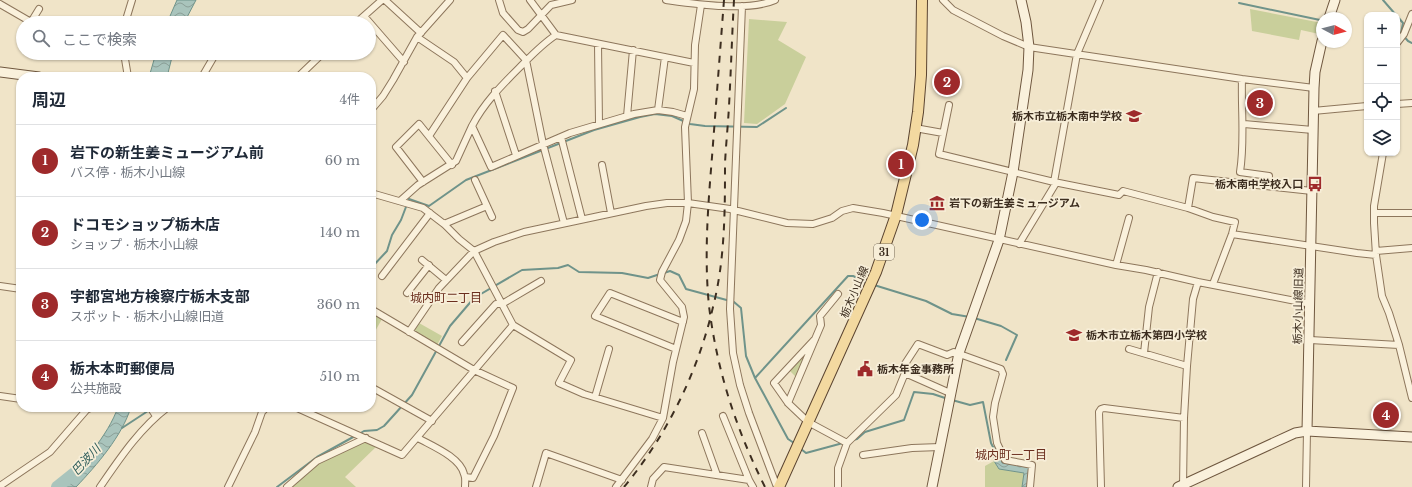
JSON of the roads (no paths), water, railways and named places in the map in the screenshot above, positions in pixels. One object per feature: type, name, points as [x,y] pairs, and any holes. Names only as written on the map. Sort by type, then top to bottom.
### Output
[{"type":"main road","name":"栃木小山線","points":[[778,487],[876,272],[896,215],[915,128],[921,75],[922,0]]},
{"type":"street","points":[[127,16],[132,0]]},
{"type":"street","points":[[364,16],[382,0]]},
{"type":"street","points":[[385,0],[419,35],[454,62],[467,78]]},
{"type":"street","points":[[376,104],[383,96],[419,35],[450,0]]},
{"type":"street","points":[[499,0],[503,13],[518,30],[523,32],[556,2],[572,0]]},
{"type":"street","points":[[530,0],[542,14],[556,35]]},
{"type":"street","points":[[666,0],[701,5],[742,6],[767,4],[775,0]]},
{"type":"street","points":[[943,0],[953,10],[1003,36],[1029,47],[1242,79],[1314,88]]},
{"type":"street","points":[[1019,244],[1055,182],[1077,54],[1100,0]]},
{"type":"street","points":[[1331,12],[1335,0]]},
{"type":"street","points":[[932,487],[959,353],[999,240],[1013,172],[1028,70],[1029,47],[1022,1]]},
{"type":"street","points":[[0,4],[21,16]]},
{"type":"street","points":[[616,487],[652,438],[663,418],[676,349],[684,317],[682,307],[660,280],[662,272],[679,240],[686,221],[688,203],[685,127],[694,89],[695,45],[701,5]]},
{"type":"street","points":[[742,6],[730,309],[733,353],[749,413],[778,487]]},
{"type":"street","points":[[35,16],[39,9]]},
{"type":"street","points":[[1400,39],[1404,34],[1412,14]]},
{"type":"street","points":[[376,30],[404,62]]},
{"type":"street","points":[[429,136],[467,78],[503,35],[526,60],[543,144],[564,224]]},
{"type":"street","points":[[400,201],[423,182],[452,165],[456,161],[479,111],[495,91],[543,43],[556,35],[694,63]]},
{"type":"street","points":[[598,44],[599,124]]},
{"type":"street","name":"栃木小山線旧道","points":[[1307,431],[1311,304],[1313,111],[1315,72],[1320,48]]},
{"type":"street","points":[[627,116],[633,50]]},
{"type":"street","points":[[658,110],[665,57]]},
{"type":"street","points":[[125,60],[127,72]]},
{"type":"street","points":[[205,72],[212,60]]},
{"type":"street","points":[[303,72],[316,60]]},
{"type":"street","points":[[0,72],[16,74]]},
{"type":"street","points":[[1242,79],[1244,124],[1243,154],[1240,172],[1269,176],[1268,186]]},
{"type":"street","points":[[495,91],[516,155]]},
{"type":"street","points":[[1400,104],[1412,103]]},
{"type":"street","points":[[949,106],[939,154],[1055,182],[1118,195],[1123,191],[1235,222],[1213,284]]},
{"type":"street","points":[[1313,111],[1364,106]]},
{"type":"street","points":[[472,126],[491,167],[561,137],[627,116],[658,110],[687,116]]},
{"type":"street","points":[[423,182],[396,147],[419,124],[452,165]]},
{"type":"street","points":[[1244,124],[1313,130]]},
{"type":"street","points":[[915,128],[943,133]]},
{"type":"street","points":[[561,137],[582,220]]},
{"type":"street","points":[[1383,156],[1374,213],[1376,253],[1382,296],[1410,379],[1412,398]]},
{"type":"street","points":[[602,165],[611,213]]},
{"type":"street","points":[[1188,208],[1192,178],[1312,192]]},
{"type":"street","points":[[475,180],[492,217]]},
{"type":"street","points":[[376,194],[423,208],[444,224],[474,251],[513,325],[571,360],[559,383],[594,397],[663,418]]},
{"type":"street","points":[[410,332],[435,293],[474,251],[494,242],[524,232],[646,206],[688,203],[734,210],[787,223],[813,224],[832,218],[842,210],[853,208],[896,215],[999,240],[1311,304]]},
{"type":"street","points":[[444,224],[487,206]]},
{"type":"street","points":[[1374,213],[1412,212]]},
{"type":"street","points":[[382,276],[430,213]]},
{"type":"street","points":[[1116,265],[1128,218]]},
{"type":"street","points":[[1232,234],[1311,246],[1376,253],[1412,248]]},
{"type":"street","points":[[422,260],[446,280]]},
{"type":"street","points":[[407,293],[429,266]]},
{"type":"street","points":[[1144,353],[1149,307],[1158,272]]},
{"type":"street","points":[[462,342],[496,304],[502,304],[541,281]]},
{"type":"street","points":[[1198,282],[1193,299],[1186,366],[1182,486],[1295,433],[1307,431],[1412,437]]},
{"type":"street","points":[[0,286],[16,288]]},
{"type":"street","points":[[676,349],[595,316],[610,293],[683,322]]},
{"type":"street","points":[[788,403],[821,326],[820,316],[838,294]]},
{"type":"street","points":[[376,312],[474,370],[513,388],[494,436],[473,478],[465,477]]},
{"type":"street","points":[[306,412],[402,455],[513,325]]},
{"type":"street","points":[[815,339],[774,383],[788,403],[808,422],[847,443]]},
{"type":"street","points":[[1310,340],[1399,345]]},
{"type":"street","points":[[838,487],[838,468],[847,443],[896,394],[905,373],[903,367],[918,344],[947,355],[954,352],[959,353],[1001,369],[1003,374],[995,403],[993,417],[997,443],[1005,460],[1032,465],[1030,487]]},
{"type":"street","points":[[594,397],[609,349]]},
{"type":"street","points":[[1129,349],[1186,366]]},
{"type":"street","points":[[905,373],[950,393]]},
{"type":"street","points":[[376,390],[432,421]]},
{"type":"street","points":[[0,396],[16,398]]},
{"type":"street","points":[[1101,487],[1099,412],[1101,409],[1104,408],[1184,418]]},
{"type":"street","points":[[0,486],[50,452],[85,412]]},
{"type":"street","points":[[153,412],[156,416]]},
{"type":"street","points":[[100,487],[135,439],[161,412]]},
{"type":"street","points":[[228,487],[255,432],[262,412]]},
{"type":"street","points":[[723,416],[753,487]]},
{"type":"street","points":[[1306,487],[1307,431]]},
{"type":"street","points":[[702,433],[717,475]]},
{"type":"street","points":[[287,487],[317,461],[366,438]]},
{"type":"street","points":[[418,438],[453,458],[461,467],[465,477],[465,487]]},
{"type":"street","points":[[863,455],[912,448],[940,447]]},
{"type":"street","points":[[536,487],[546,453],[622,480]]},
{"type":"street","points":[[651,487],[653,479],[664,467],[749,480]]},
{"type":"water","points":[[177,0],[196,0],[188,16],[170,16]]},
{"type":"water","points":[[154,60],[171,60],[168,72],[150,72]]},
{"type":"water","points":[[116,412],[129,412],[122,429],[108,450],[76,487],[61,487],[85,460],[108,429]]},
{"type":"water","points":[[993,447],[997,447],[1002,463],[1026,466],[1029,469],[1028,487],[1022,487],[1024,473],[999,469],[994,461]]},
{"type":"waterway","points":[[1383,0],[1393,12]]},
{"type":"waterway","points":[[1239,3],[1316,19]]},
{"type":"waterway","points":[[1400,20],[1403,23],[1401,33],[1408,41],[1412,43]]},
{"type":"waterway","points":[[376,263],[387,251],[392,235],[401,220],[409,199],[429,206],[466,180],[594,130],[640,117],[655,114],[672,116],[690,124],[705,126],[757,127],[786,108]]},
{"type":"waterway","points":[[359,434],[364,431],[377,430],[384,426],[412,395],[450,326],[474,298],[522,270],[558,268],[568,265],[579,272],[622,273],[648,278],[660,274]]},
{"type":"waterway","points":[[664,273],[670,271],[679,275],[686,289],[734,302],[741,308],[746,356],[755,378],[788,439],[794,443]]},
{"type":"waterway","points":[[755,378],[848,276],[853,276],[868,283]]},
{"type":"waterway","points":[[874,285],[926,301],[952,314],[970,317]]},
{"type":"waterway","points":[[974,318],[1001,326],[1017,335],[1006,360]]},
{"type":"waterway","points":[[853,440],[857,439],[865,432],[904,420],[914,392],[933,394],[948,399]]},
{"type":"waterway","points":[[952,400],[970,405],[983,402],[993,447]]},
{"type":"waterway","points":[[122,428],[146,412]]},
{"type":"waterway","points":[[277,487],[317,457],[355,436]]},
{"type":"waterway","points":[[801,449],[806,453],[843,443]]},
{"type":"waterway","name":"巴波川","points":[[57,487],[82,467]]},
{"type":"railway","points":[[724,0],[708,212],[707,269],[709,306],[717,354],[729,399],[745,443],[765,487]]},
{"type":"railway","points":[[624,487],[654,446],[679,402],[699,355],[713,307],[720,271],[724,235],[725,163],[734,0]]},
{"type":"place","name":"ドコモショップ栃木店","points":[[947,82]]},
{"type":"place","name":"宇都宮地方検察庁栃木支部","points":[[1260,103]]},
{"type":"place","name":"栃木市立栃木南中学校","points":[[1134,116]]},
{"type":"place","name":"岩下の新生姜ミュージアム前","points":[[901,164]]},
{"type":"place","name":"栃木南中学校入口","points":[[1315,184]]},
{"type":"place","name":"岩下の新生姜ミュージアム","points":[[937,203]]},
{"type":"place","name":"栃木市立栃木第四小学校","points":[[1074,335]]},
{"type":"place","name":"栃木年金事務所","points":[[865,369]]},
{"type":"place","name":"栃木本町郵便局","points":[[1386,415]]},
{"type":"district","name":"城内町二丁目","points":[[446,298]]},
{"type":"district","name":"城内町一丁目","points":[[1011,455]]}]
